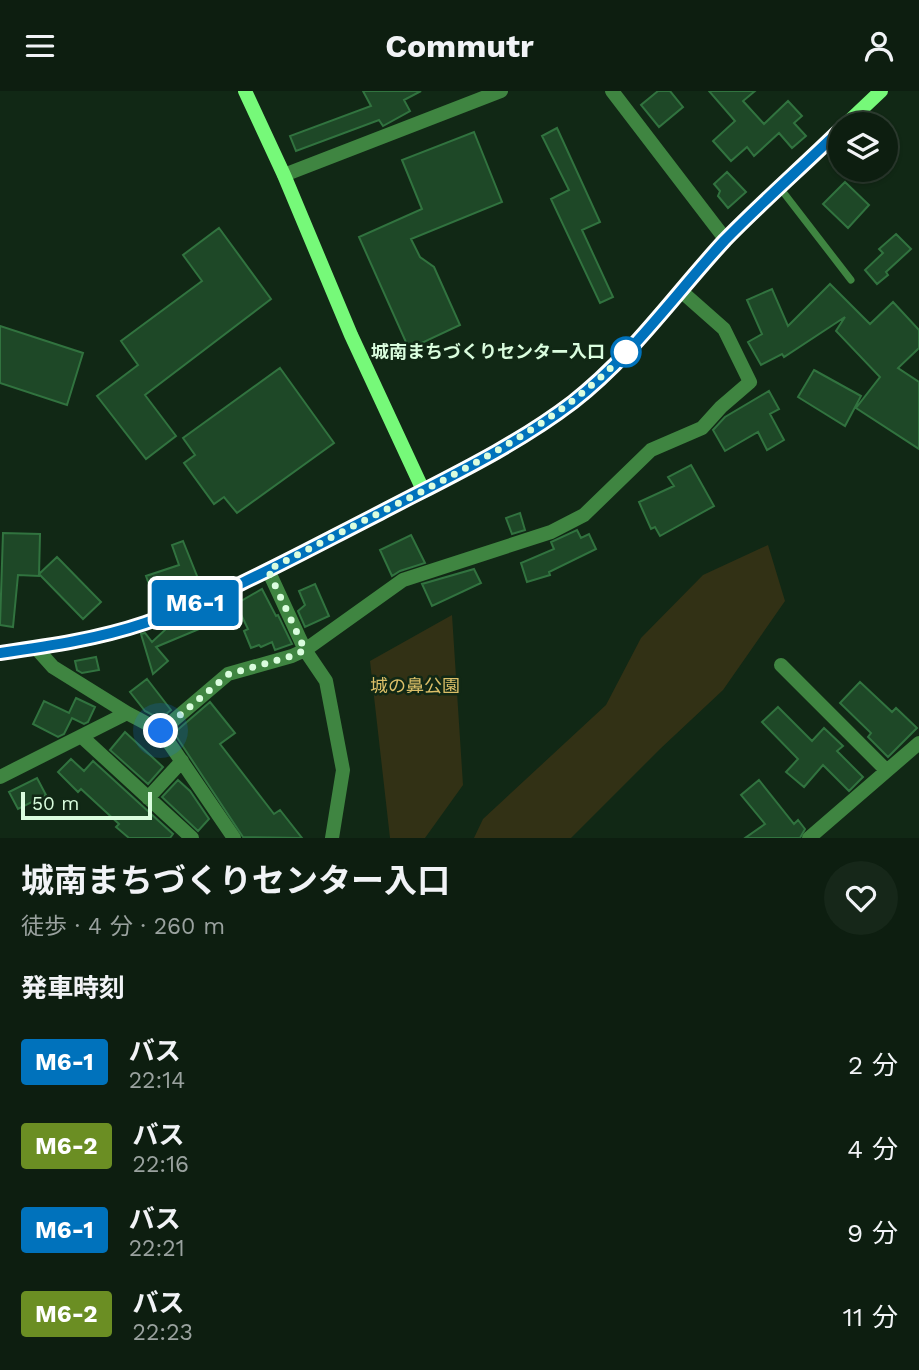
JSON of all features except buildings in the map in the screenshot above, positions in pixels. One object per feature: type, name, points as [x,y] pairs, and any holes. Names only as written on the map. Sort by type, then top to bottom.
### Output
[{"type":"street","points":[[245,91],[284,175],[351,335],[423,491]]},
{"type":"street","points":[[284,175],[501,91]]},
{"type":"street","points":[[612,91],[726,240]]},
{"type":"street","points":[[859,112],[881,91]]},
{"type":"street","points":[[0,653],[90,639],[145,624],[268,570],[478,462],[572,402],[612,368],[726,240],[828,142]]},
{"type":"street","points":[[161,731],[229,674],[305,650],[403,580],[551,532],[584,515],[651,450],[702,428],[750,382],[724,329],[681,291]]},
{"type":"street","points":[[268,570],[305,650],[326,681],[343,770],[332,838]]},
{"type":"street","points":[[36,648],[53,667],[161,731],[234,838]]},
{"type":"street","points":[[781,665],[886,770]]},
{"type":"street","points":[[0,777],[127,713]]},
{"type":"street","points":[[81,736],[192,838]]},
{"type":"street","points":[[809,838],[919,743]]},
{"type":"street","points":[[148,798],[182,761]]},
{"type":"lane","points":[[780,188],[851,280]]},
{"type":"green space","points":[[768,545],[785,601],[723,690],[571,838],[474,838],[483,819],[606,705],[641,638],[703,575]]},
{"type":"green space","name":"城の鼻公園","points":[[452,615],[463,785],[425,838],[390,838],[370,661]]},
{"type":"bus line","name":"M6-1","points":[[0,653],[90,639],[145,624],[188,606],[268,570],[478,462],[531,430],[572,402],[612,368],[726,240],[828,142]]},
{"type":"place","name":"城南まちづくりセンター入口","points":[[626,352]]},
{"type":"route","points":[[161,731],[229,674],[305,650],[268,570],[478,462],[531,430],[572,402],[612,368],[629,349],[626,352]]}]
